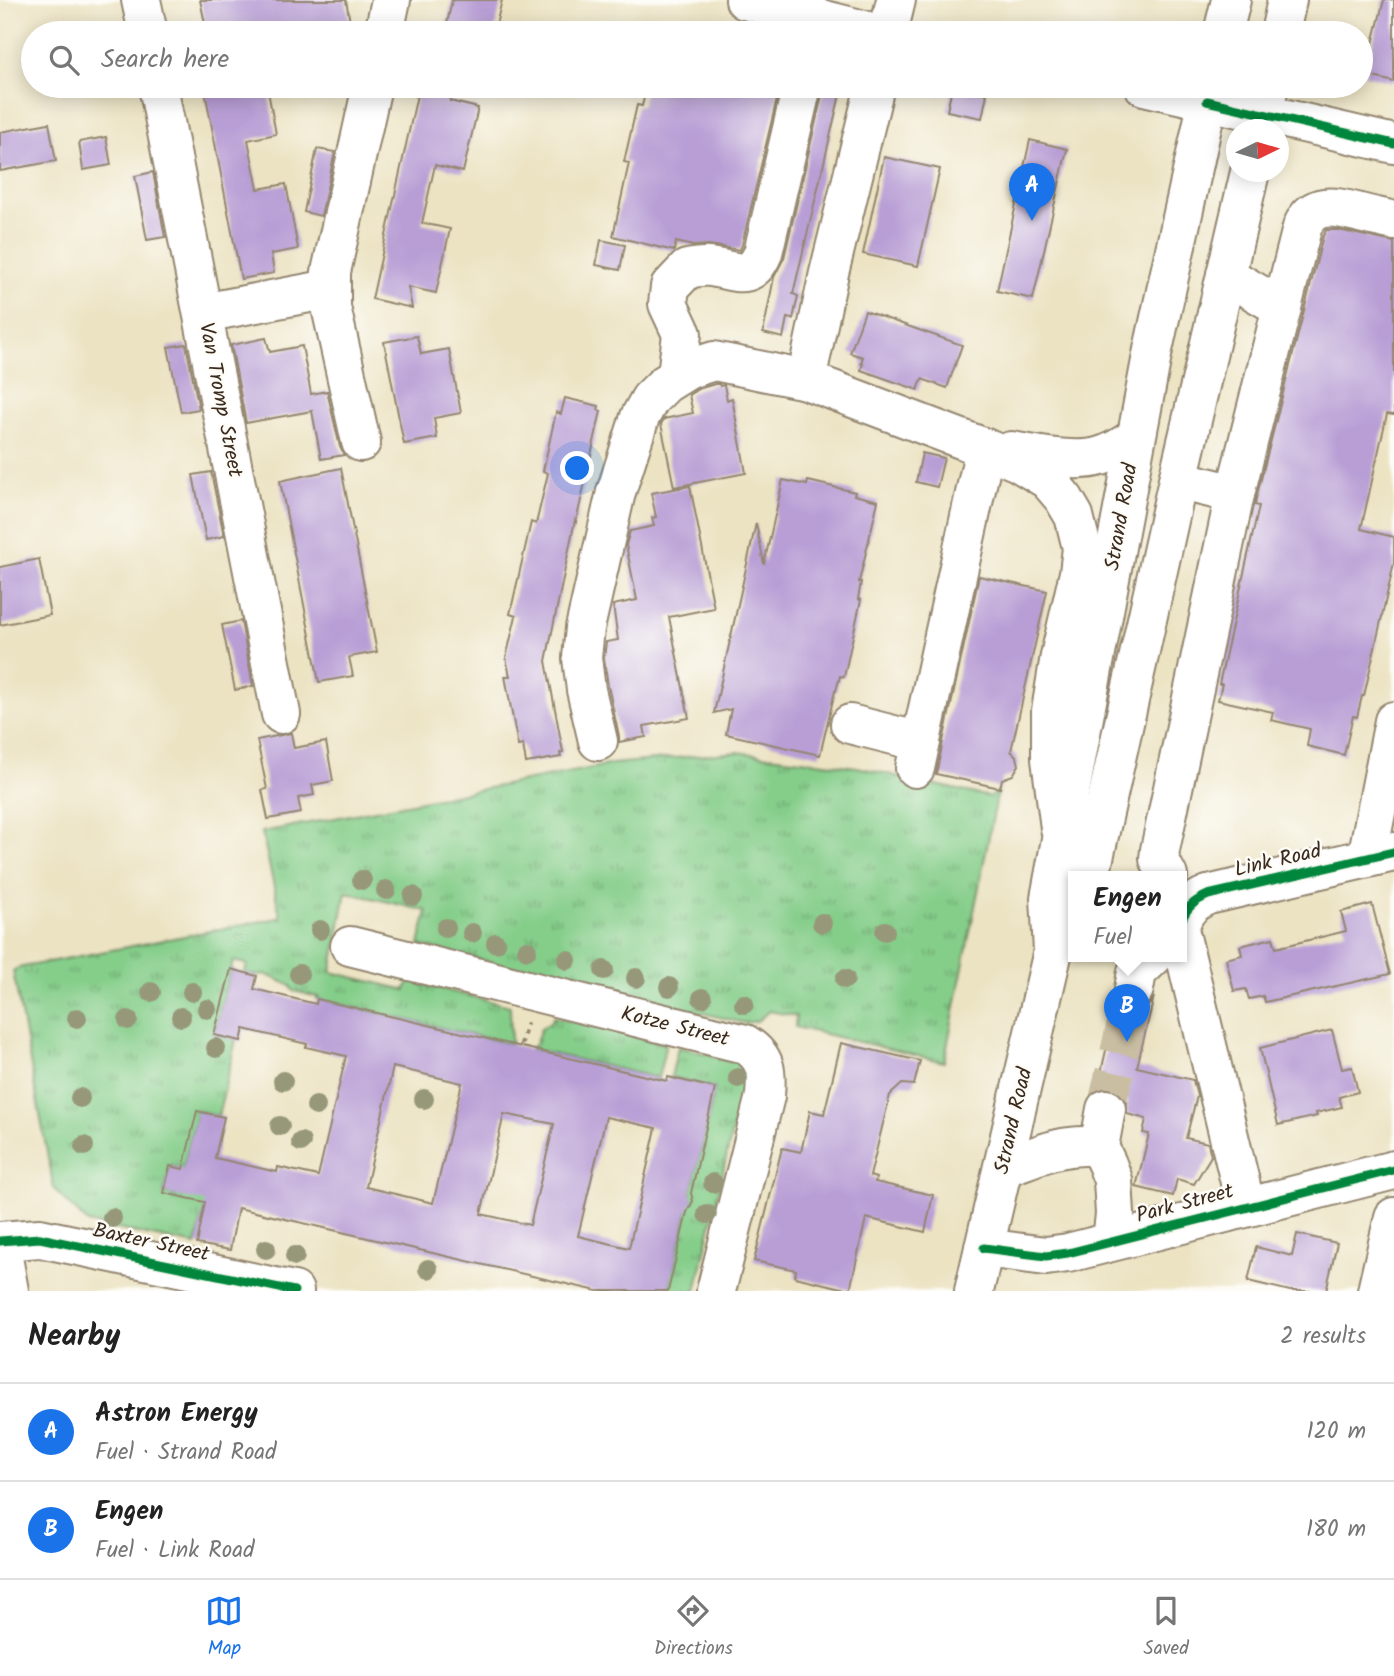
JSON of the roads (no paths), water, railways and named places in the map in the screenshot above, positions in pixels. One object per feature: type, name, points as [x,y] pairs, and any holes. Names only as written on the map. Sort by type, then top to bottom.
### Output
[{"type":"main road","points":[[141,0],[145,21]]},
{"type":"main road","points":[[387,21],[391,0]]},
{"type":"main road","points":[[745,0],[828,21]]},
{"type":"main road","points":[[891,21],[896,0]]},
{"type":"main road","points":[[1226,21],[1231,0]]},
{"type":"main road","points":[[1283,21],[1287,0]]},
{"type":"main road","name":"Van Tromp Street","points":[[160,98],[281,714]]},
{"type":"main road","points":[[360,442],[330,289],[334,255],[369,98]]},
{"type":"main road","points":[[677,375],[682,334],[668,304],[670,287],[687,269],[709,267],[739,273],[748,272],[760,261],[799,98]]},
{"type":"main road","points":[[806,380],[872,98]]},
{"type":"main road","name":"Strand Road","points":[[974,1291],[1063,936],[1050,898],[1153,350],[1208,98]]},
{"type":"main road","points":[[1225,98],[1394,144]]},
{"type":"main road","points":[[1091,871],[1248,182]]},
{"type":"main road","points":[[1165,871],[1159,859],[1160,850],[1235,494],[1305,219],[1321,208],[1333,207],[1394,221]]},
{"type":"main road","points":[[1226,275],[1282,308]]},
{"type":"main road","points":[[203,313],[330,289]]},
{"type":"main road","points":[[598,741],[586,690],[582,658],[585,628],[616,492],[640,416],[650,399],[664,384],[689,369],[714,361],[806,380],[1018,462],[1048,480],[1074,516],[1082,548],[1051,711],[1051,758],[1062,841]]},
{"type":"main road","points":[[985,448],[1080,459],[1099,457],[1115,451],[1136,437]]},
{"type":"main road","points":[[850,724],[918,755],[985,448]]},
{"type":"main road","points":[[1102,624],[1129,581],[1145,512],[1156,488],[1178,480],[1235,494]]},
{"type":"main road","points":[[1381,855],[1394,721]]},
{"type":"main road","name":"Link Road","points":[[1187,911],[1197,900],[1208,895],[1381,855]]},
{"type":"main road","name":"Link Road","points":[[1187,933],[1247,1207]]},
{"type":"main road","name":"Kotze Street","points":[[350,946],[745,1044],[760,1055],[766,1073],[765,1096],[716,1291]]},
{"type":"main road","points":[[1106,1109],[1099,1147],[1113,1180],[1115,1214],[1112,1241]]},
{"type":"main road","points":[[1003,1168],[1064,1147],[1082,1144],[1099,1147]]},
{"type":"main road","name":"Park Street","points":[[984,1248],[1046,1256],[1068,1253],[1394,1170]]},
{"type":"main road","points":[[1377,1291],[1394,1217]]},
{"type":"main road","name":"Baxter Street","points":[[0,1241],[40,1238],[295,1291]]},
{"type":"main road","points":[[0,1241],[9,1291]]},
{"type":"tunnel","points":[[1106,1109],[1134,989]]},
{"type":"place","name":"Astron Energy","points":[[1032,221]]},
{"type":"place","name":"Engen","points":[[1127,1042]]}]
